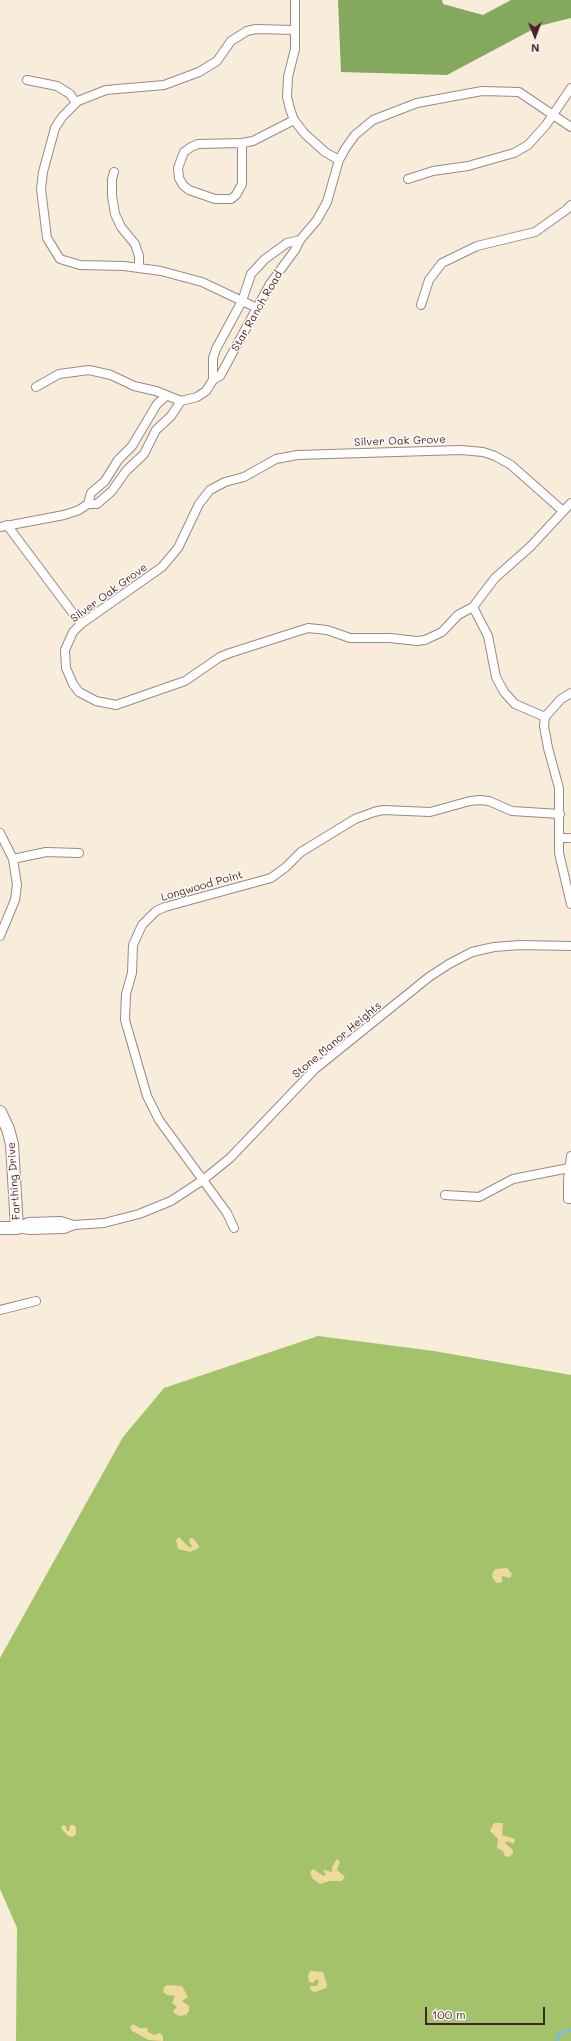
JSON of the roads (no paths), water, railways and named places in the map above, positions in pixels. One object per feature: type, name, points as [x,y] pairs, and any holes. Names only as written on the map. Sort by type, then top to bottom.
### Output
[{"type":"street","points":[[295,0],[295,49],[288,77],[287,92],[290,109],[294,120],[313,142],[325,152],[339,160]]},
{"type":"street","points":[[257,308],[202,282],[161,271],[102,265],[80,266],[60,259],[46,238],[41,189],[43,172],[55,128],[62,117],[76,103],[106,90],[164,85],[199,72],[217,61],[231,41],[247,31],[256,29],[295,30]]},
{"type":"street","points":[[27,80],[57,86],[70,94],[76,103]]},
{"type":"street","points":[[408,179],[433,171],[468,166],[514,153],[528,145],[546,125],[571,88]]},
{"type":"street","name":"Star Ranch Road","points":[[181,401],[197,397],[206,391],[213,380],[220,376],[270,284],[295,250],[300,240],[317,220],[328,202],[339,160],[355,135],[373,120],[416,103],[482,91],[519,92],[571,126]]},
{"type":"street","points":[[242,143],[242,184],[236,195],[231,199],[215,199],[189,190],[183,185],[179,178],[178,168],[184,152],[191,147],[198,144],[242,143],[253,141],[294,120]]},
{"type":"street","points":[[114,172],[112,179],[112,196],[115,214],[121,227],[135,244],[139,256],[139,268]]},
{"type":"street","points":[[421,305],[429,280],[442,263],[477,246],[535,232],[571,205]]},
{"type":"street","name":"Star Ranch Road","points":[[213,380],[216,349],[242,301],[251,274],[258,266],[286,243],[300,240]]},
{"type":"street","points":[[36,387],[59,374],[89,370],[111,375],[134,386],[156,390],[166,396],[181,401],[171,416],[156,430],[144,454],[126,471],[112,491],[97,504],[88,504],[79,510],[64,515],[4,526],[81,624]]},
{"type":"street","points":[[88,504],[91,493],[105,482],[118,460],[132,446],[144,423],[157,404],[166,396]]},
{"type":"street","points":[[144,423],[156,430]]},
{"type":"street","name":"Silver Oak Grove","points":[[563,511],[511,465],[495,456],[483,452],[460,450],[285,457],[266,463],[244,477],[225,482],[210,490],[199,504],[178,548],[162,567],[81,624],[73,632],[66,650],[65,659],[69,675],[73,684],[87,697],[107,704],[116,705],[185,681],[225,655],[299,630],[318,628],[350,638],[390,638],[417,641],[434,637],[442,632],[458,616],[473,607],[495,578],[530,546],[571,503]]},
{"type":"street","points":[[473,607],[488,636],[496,677],[504,692],[515,704],[545,717]]},
{"type":"street","points":[[571,693],[561,699],[545,717],[544,726],[548,748],[559,788],[560,863],[571,904]]},
{"type":"street","name":"Longwood Point","points":[[234,1228],[227,1213],[159,1120],[147,1096],[125,1020],[126,994],[132,973],[136,935],[149,917],[156,911],[165,907],[271,878],[283,870],[301,852],[355,819],[374,812],[383,810],[430,812],[470,801],[480,800],[489,801],[512,811],[560,814]]},
{"type":"street","points":[[0,833],[13,859],[17,885],[15,900],[0,936]]},
{"type":"street","points":[[560,838],[569,838]]},
{"type":"street","points":[[13,859],[46,852],[79,853]]},
{"type":"street","name":"Stone Manor Heights","points":[[17,1228],[30,1230],[64,1229],[74,1225],[104,1223],[139,1214],[171,1200],[203,1180],[230,1158],[315,1069],[429,977],[449,964],[472,952],[494,947],[520,945],[571,946]]},
{"type":"street","name":"Farthing Drive","points":[[0,1112],[8,1129],[12,1144],[17,1228]]},
{"type":"street","points":[[571,1156],[568,1199],[571,1199]]},
{"type":"street","points":[[445,1195],[479,1197],[513,1179],[569,1168]]},
{"type":"street","points":[[0,1228],[17,1228]]},
{"type":"street","points":[[0,1310],[36,1301]]},
{"type":"waterway","points":[[556,2041],[560,2033],[571,2030]]}]
